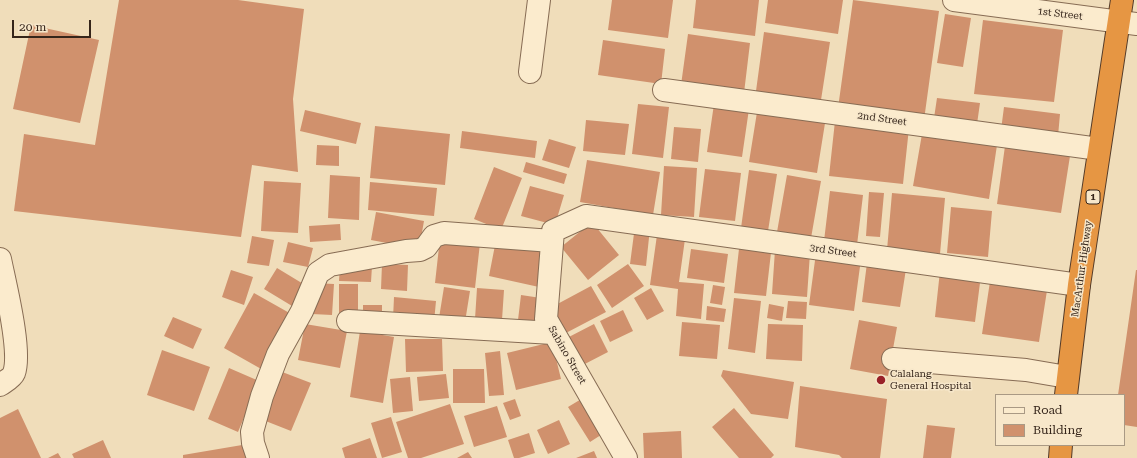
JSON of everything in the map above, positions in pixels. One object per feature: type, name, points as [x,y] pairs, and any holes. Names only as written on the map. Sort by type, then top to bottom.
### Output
[{"type":"highway","name":"MacArthur Highway","points":[[1067,386],[1079,285],[1099,149],[1128,23],[1122,0]]},
{"type":"highway","points":[[1060,458],[1061,446]]},
{"type":"street","points":[[530,72],[539,0]]},
{"type":"street","name":"1st Street","points":[[954,0],[1128,23]]},
{"type":"street","name":"2nd Street","points":[[664,90],[1099,149]]},
{"type":"street","name":"3rd Street","points":[[552,241],[553,231],[586,216],[1079,285]]},
{"type":"street","points":[[258,458],[252,443],[252,432],[262,396],[278,354],[302,311],[318,273],[330,265],[406,250],[420,250],[426,247],[434,236],[444,233],[552,241]]},
{"type":"street","name":"Sabino Street","points":[[552,241],[546,320],[626,458]]},
{"type":"street","points":[[0,259],[17,356],[13,374],[0,385]]},
{"type":"street","points":[[348,321],[554,333]]},
{"type":"street","points":[[893,359],[1026,370],[1067,386]]},
{"type":"building","points":[[119,0],[238,0],[304,9],[293,99],[298,172],[252,165],[241,237],[14,211],[24,134],[95,145]]},
{"type":"building","points":[[612,0],[673,0],[668,38],[608,30]]},
{"type":"building","points":[[696,0],[759,0],[755,36],[693,28]]},
{"type":"building","points":[[768,0],[843,0],[838,34],[765,23]]},
{"type":"building","points":[[853,0],[939,11],[924,120],[838,108]]},
{"type":"building","points":[[945,14],[971,18],[963,67],[937,63]]},
{"type":"building","points":[[983,20],[1063,30],[1054,102],[974,94]]},
{"type":"building","points":[[31,25],[99,40],[80,123],[13,109]]},
{"type":"building","points":[[764,32],[830,42],[821,100],[756,91]]},
{"type":"building","points":[[688,34],[750,43],[744,93],[681,85]]},
{"type":"building","points":[[603,40],[665,49],[661,84],[598,75]]},
{"type":"building","points":[[937,98],[980,103],[977,124],[934,118]]},
{"type":"building","points":[[638,104],[669,107],[663,158],[632,154]]},
{"type":"building","points":[[714,104],[749,109],[742,157],[707,152]]},
{"type":"building","points":[[758,106],[826,117],[817,173],[749,162]]},
{"type":"building","points":[[1004,107],[1060,114],[1058,136],[1001,130]]},
{"type":"building","points":[[305,110],[361,123],[356,144],[300,131]]},
{"type":"building","points":[[586,120],[629,124],[625,155],[583,151]]},
{"type":"building","points":[[835,121],[909,128],[903,184],[829,176]]},
{"type":"building","points":[[375,126],[450,134],[445,185],[370,178]]},
{"type":"building","points":[[674,127],[701,129],[698,162],[671,159]]},
{"type":"building","points":[[462,131],[537,141],[535,158],[460,148]]},
{"type":"building","points":[[922,134],[997,145],[989,199],[913,186]]},
{"type":"building","points":[[549,139],[576,147],[569,168],[542,160]]},
{"type":"building","points":[[317,145],[339,146],[339,166],[316,165]]},
{"type":"building","points":[[1005,146],[1070,156],[1061,213],[997,204]]},
{"type":"building","points":[[587,160],[660,172],[653,215],[580,202]]},
{"type":"building","points":[[526,162],[567,174],[564,184],[523,172]]},
{"type":"building","points":[[664,166],[697,168],[694,217],[661,215]]},
{"type":"building","points":[[494,167],[522,178],[501,230],[474,219]]},
{"type":"building","points":[[705,169],[741,173],[735,221],[699,217]]},
{"type":"building","points":[[749,170],[777,174],[768,231],[741,228]]},
{"type":"building","points":[[330,175],[360,177],[359,220],[328,218]]},
{"type":"building","points":[[787,175],[821,181],[811,238],[777,232]]},
{"type":"building","points":[[264,181],[301,183],[298,233],[261,231]]},
{"type":"building","points":[[370,182],[437,188],[434,216],[368,210]]},
{"type":"building","points":[[530,186],[564,195],[555,225],[521,216]]},
{"type":"building","points":[[830,191],[863,195],[857,245],[824,241]]},
{"type":"building","points":[[869,192],[884,193],[880,237],[866,236]]},
{"type":"building","points":[[892,193],[945,198],[940,254],[887,250]]},
{"type":"building","points":[[951,207],[992,211],[988,257],[947,253]]},
{"type":"building","points":[[376,212],[424,221],[419,249],[371,240]]},
{"type":"building","points":[[592,222],[619,255],[588,280],[561,247]]},
{"type":"building","points":[[340,224],[341,240],[310,242],[309,226]]},
{"type":"building","points":[[635,226],[650,228],[646,266],[630,264]]},
{"type":"building","points":[[657,235],[685,239],[679,282],[704,284],[701,319],[676,316],[678,289],[650,285]]},
{"type":"building","points":[[252,236],[274,240],[269,266],[247,263]]},
{"type":"building","points":[[440,238],[480,243],[475,288],[435,283]]},
{"type":"building","points":[[496,240],[547,250],[539,287],[489,276]]},
{"type":"building","points":[[740,240],[772,244],[766,296],[734,293]]},
{"type":"building","points":[[288,242],[313,248],[308,267],[283,262]]},
{"type":"building","points":[[691,249],[728,254],[724,283],[687,278]]},
{"type":"building","points":[[775,250],[810,253],[807,297],[772,294]]},
{"type":"building","points":[[816,253],[861,259],[854,311],[809,305]]},
{"type":"building","points":[[867,263],[906,269],[900,307],[862,302]]},
{"type":"building","points":[[382,264],[408,265],[407,291],[381,289]]},
{"type":"building","points":[[628,264],[644,286],[612,308],[597,285]]},
{"type":"building","points":[[340,265],[372,266],[371,282],[339,281]]},
{"type":"building","points":[[277,268],[310,288],[297,309],[264,289]]},
{"type":"building","points":[[231,270],[253,277],[244,305],[222,297]]},
{"type":"building","points":[[1137,270],[1137,427],[1125,425],[1125,394],[1118,394]]},
{"type":"building","points":[[940,271],[981,275],[975,322],[935,317]]},
{"type":"building","points":[[991,275],[1048,284],[1039,342],[982,334]]},
{"type":"building","points":[[314,283],[334,284],[332,315],[312,314]]},
{"type":"building","points":[[339,284],[358,284],[358,316],[339,316]]},
{"type":"building","points":[[713,285],[725,287],[722,305],[710,303]]},
{"type":"building","points":[[591,286],[606,312],[564,334],[550,308]]},
{"type":"building","points":[[444,287],[470,291],[465,322],[439,318]]},
{"type":"building","points":[[477,288],[504,290],[502,320],[475,319]]},
{"type":"building","points":[[651,288],[664,311],[647,320],[634,298]]},
{"type":"building","points":[[254,293],[293,315],[263,370],[224,348]]},
{"type":"building","points":[[521,295],[541,298],[538,322],[518,320]]},
{"type":"building","points":[[394,297],[436,301],[434,322],[393,319]]},
{"type":"building","points":[[734,298],[761,301],[755,353],[728,349]]},
{"type":"building","points":[[788,301],[807,302],[806,319],[786,318]]},
{"type":"building","points":[[769,304],[784,307],[782,321],[767,318]]},
{"type":"building","points":[[363,305],[382,305],[382,319],[363,319]]},
{"type":"building","points":[[707,306],[726,309],[724,322],[706,320]]},
{"type":"building","points":[[623,310],[633,331],[610,342],[600,321]]},
{"type":"building","points":[[173,317],[202,329],[193,349],[164,336]]},
{"type":"building","points":[[859,320],[897,327],[888,376],[850,369]]},
{"type":"building","points":[[682,322],[720,325],[717,359],[679,356]]},
{"type":"building","points":[[305,324],[347,331],[340,368],[298,360]]},
{"type":"building","points":[[594,324],[608,352],[579,367],[565,339]]},
{"type":"building","points":[[768,324],[803,325],[802,361],[766,359]]},
{"type":"building","points":[[360,331],[394,337],[383,403],[350,397]]},
{"type":"building","points":[[405,339],[442,339],[443,371],[406,372]]},
{"type":"building","points":[[552,342],[561,379],[516,390],[507,353]]},
{"type":"building","points":[[162,350],[210,367],[194,411],[147,395]]},
{"type":"building","points":[[500,351],[504,395],[489,396],[485,353]]},
{"type":"building","points":[[229,368],[259,381],[238,432],[208,419]]},
{"type":"building","points":[[453,369],[484,369],[485,403],[453,403]]},
{"type":"building","points":[[277,370],[311,383],[291,431],[258,418]]},
{"type":"building","points":[[723,370],[794,382],[788,419],[751,414],[721,376]]},
{"type":"building","points":[[446,374],[449,398],[419,401],[417,377]]},
{"type":"building","points":[[410,377],[413,411],[393,413],[390,379]]},
{"type":"building","points":[[800,386],[887,399],[880,458],[842,458],[839,455],[795,447]]},
{"type":"building","points":[[583,398],[604,433],[590,442],[568,407]]},
{"type":"building","points":[[515,399],[521,416],[510,420],[503,403]]},
{"type":"building","points":[[450,404],[464,444],[421,458],[408,458],[396,422]]},
{"type":"building","points":[[497,406],[507,437],[474,447],[464,416]]},
{"type":"building","points":[[734,408],[774,455],[771,458],[739,458],[712,427]]},
{"type":"building","points":[[18,409],[41,458],[0,458],[0,418]]},
{"type":"building","points":[[391,417],[402,452],[382,458],[371,423]]},
{"type":"building","points":[[559,420],[570,444],[548,454],[537,430]]},
{"type":"building","points":[[927,425],[955,428],[951,458],[923,458]]},
{"type":"building","points":[[681,431],[682,458],[644,458],[643,433]]},
{"type":"building","points":[[529,433],[535,453],[514,458],[508,440]]},
{"type":"building","points":[[370,438],[377,458],[345,458],[342,448]]},
{"type":"building","points":[[103,440],[111,458],[74,458],[72,454]]},
{"type":"building","points":[[248,444],[250,458],[183,458],[183,455]]},
{"type":"building","points":[[594,451],[597,458],[576,458]]},
{"type":"building","points":[[468,452],[472,458],[457,458]]},
{"type":"building","points":[[58,453],[61,458],[48,458]]},
{"type":"place","name":"Calalang General Hospital","points":[[881,380]]}]
